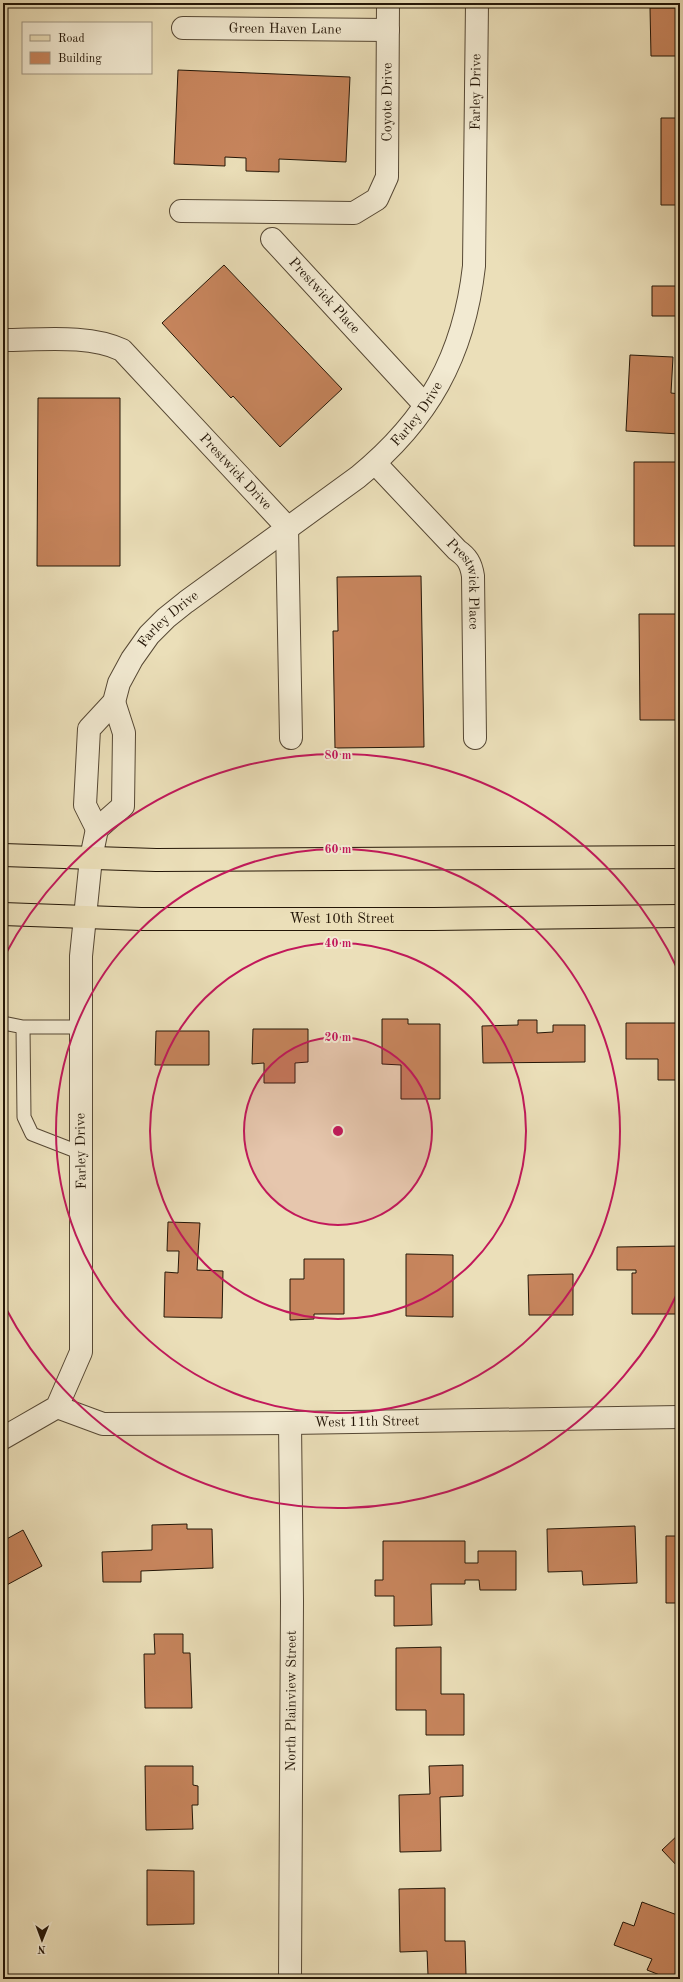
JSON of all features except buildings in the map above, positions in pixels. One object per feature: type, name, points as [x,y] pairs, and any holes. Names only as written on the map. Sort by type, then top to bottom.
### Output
[{"type":"main road","points":[[3,855],[172,860],[680,857]]},
{"type":"main road","name":"West 10th Street","points":[[3,914],[141,919],[434,919],[680,916]]},
{"type":"street","name":"Coyote Drive","points":[[181,211],[354,213],[377,199],[387,176],[388,3]]},
{"type":"street","name":"Farley Drive","points":[[57,1407],[81,1352],[81,956],[91,858],[97,829],[85,805],[89,729],[114,702],[122,677],[132,659],[149,635],[166,618],[375,463],[401,438],[436,389],[449,364],[463,325],[472,284],[474,249],[477,3]]},
{"type":"street","name":"Green Haven Lane","points":[[183,28],[388,30]]},
{"type":"street","name":"Prestwick Place","points":[[272,239],[425,405]]},
{"type":"street","name":"Prestwick Drive","points":[[3,340],[90,340],[122,350],[287,527]]},
{"type":"street","name":"Prestwick Place","points":[[375,463],[457,550],[466,557],[471,566],[473,576],[476,738]]},
{"type":"street","points":[[287,527],[291,738]]},
{"type":"street","points":[[97,829],[123,806],[124,733],[114,702]]},
{"type":"street","points":[[6,1433],[57,1407]]},
{"type":"street","name":"West 11th Street","points":[[57,1407],[103,1424],[290,1423],[680,1417]]},
{"type":"street","name":"North Plainview Street","points":[[290,1423],[292,1601],[290,1979]]},
{"type":"lane","points":[[3,1023],[23,1027],[81,1027]]},
{"type":"lane","points":[[23,1027],[24,1117],[32,1134],[81,1153]]}]
